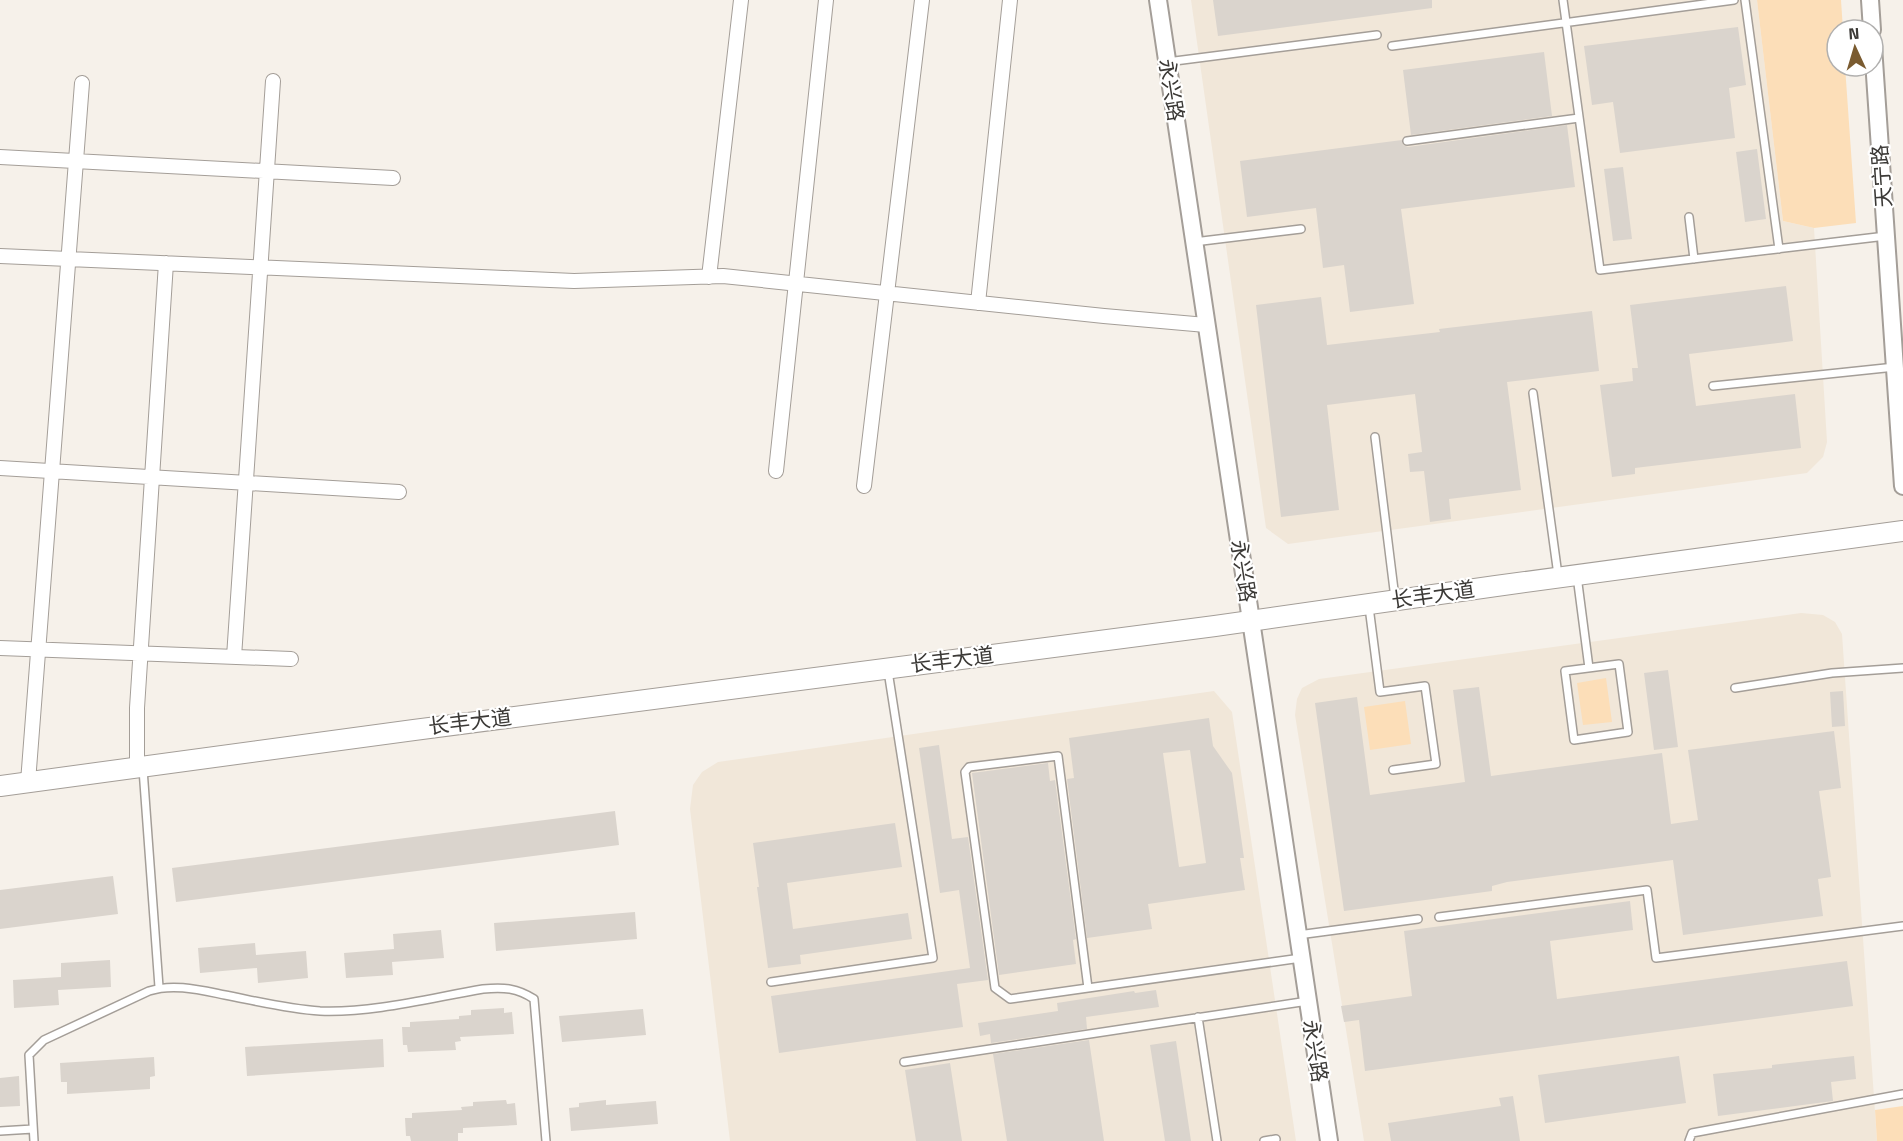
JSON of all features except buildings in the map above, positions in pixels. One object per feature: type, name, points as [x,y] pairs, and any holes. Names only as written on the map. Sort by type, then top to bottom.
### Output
[{"type":"main road","name":"长丰大道","points":[[0,786],[1251,621],[1903,531]]},
{"type":"street","points":[[709,277],[741,0]]},
{"type":"street","points":[[776,471],[826,0]]},
{"type":"street","points":[[864,486],[922,0]]},
{"type":"street","points":[[978,303],[1010,0]]},
{"type":"street","name":"永兴路","points":[[1158,0],[1329,1141]]},
{"type":"street","points":[[1870,0],[1871,18]]},
{"type":"street","name":"天宁路","points":[[1875,78],[1903,486]]},
{"type":"street","points":[[234,657],[273,81]]},
{"type":"street","points":[[28,782],[82,83]]},
{"type":"street","points":[[0,157],[393,178]]},
{"type":"street","points":[[0,256],[574,281],[723,276],[1206,325]]},
{"type":"street","points":[[140,767],[137,708],[166,263]]},
{"type":"street","points":[[0,468],[399,492]]},
{"type":"street","points":[[0,648],[291,659]]},
{"type":"lane","points":[[1563,0],[1600,270],[1886,236]]},
{"type":"lane","points":[[1392,46],[1734,0]]},
{"type":"lane","points":[[1745,0],[1779,249]]},
{"type":"lane","points":[[1167,62],[1377,35]]},
{"type":"lane","points":[[1407,141],[1579,118]]},
{"type":"lane","points":[[1689,217],[1694,259]]},
{"type":"lane","points":[[1194,242],[1301,229]]},
{"type":"lane","points":[[1713,386],[1895,367]]},
{"type":"lane","points":[[1533,393],[1567,577],[1589,668]]},
{"type":"lane","points":[[1375,437],[1396,601]]},
{"type":"lane","points":[[1369,604],[1380,692],[1425,686],[1436,765],[1393,770]]},
{"type":"lane","points":[[1619,664],[1628,732],[1574,740],[1565,671],[1589,668],[1619,664]]},
{"type":"lane","points":[[1735,688],[1832,673],[1903,668]]},
{"type":"lane","points":[[771,982],[933,958],[887,669]]},
{"type":"lane","points":[[1088,988],[1058,756],[969,767],[965,772],[995,988],[1010,999],[1301,958]]},
{"type":"lane","points":[[140,767],[159,987]]},
{"type":"lane","points":[[1439,917],[1647,890],[1656,958],[1903,926]]},
{"type":"lane","points":[[1298,935],[1418,920]]},
{"type":"lane","points":[[34,1141],[29,1054],[44,1040],[159,987],[193,989],[321,1011],[383,1007],[483,988],[521,991],[534,999],[546,1141]]},
{"type":"lane","points":[[904,1062],[1308,1000]]},
{"type":"lane","points":[[1198,1017],[1217,1141]]},
{"type":"lane","points":[[1689,1141],[1692,1133],[1903,1094]]},
{"type":"lane","points":[[0,1131],[33,1129]]},
{"type":"lane","points":[[1264,1141],[1276,1139]]},
{"type":"shaded area","points":[[1191,0],[1757,0],[1783,221],[1814,228],[1827,442],[1823,457],[1807,473],[1288,544],[1266,528]]},
{"type":"shaded area","points":[[1757,0],[1841,0],[1842,18],[1825,18],[1825,78],[1846,78],[1856,223],[1814,228],[1783,221]]},
{"type":"shaded area","points":[[1801,613],[1823,615],[1835,622],[1842,634],[1877,1141],[1364,1141],[1295,715],[1297,699],[1302,688],[1319,679]]},
{"type":"shaded area","points":[[1606,678],[1612,722],[1583,725],[1577,683]]},
{"type":"shaded area","points":[[1214,691],[1232,712],[1296,1141],[730,1141],[690,809],[693,785],[702,772],[718,762]]},
{"type":"shaded area","points":[[1405,701],[1411,744],[1370,750],[1364,707]]},
{"type":"shaded area","points":[[1903,1106],[1903,1141],[1877,1141],[1875,1110]]}]
